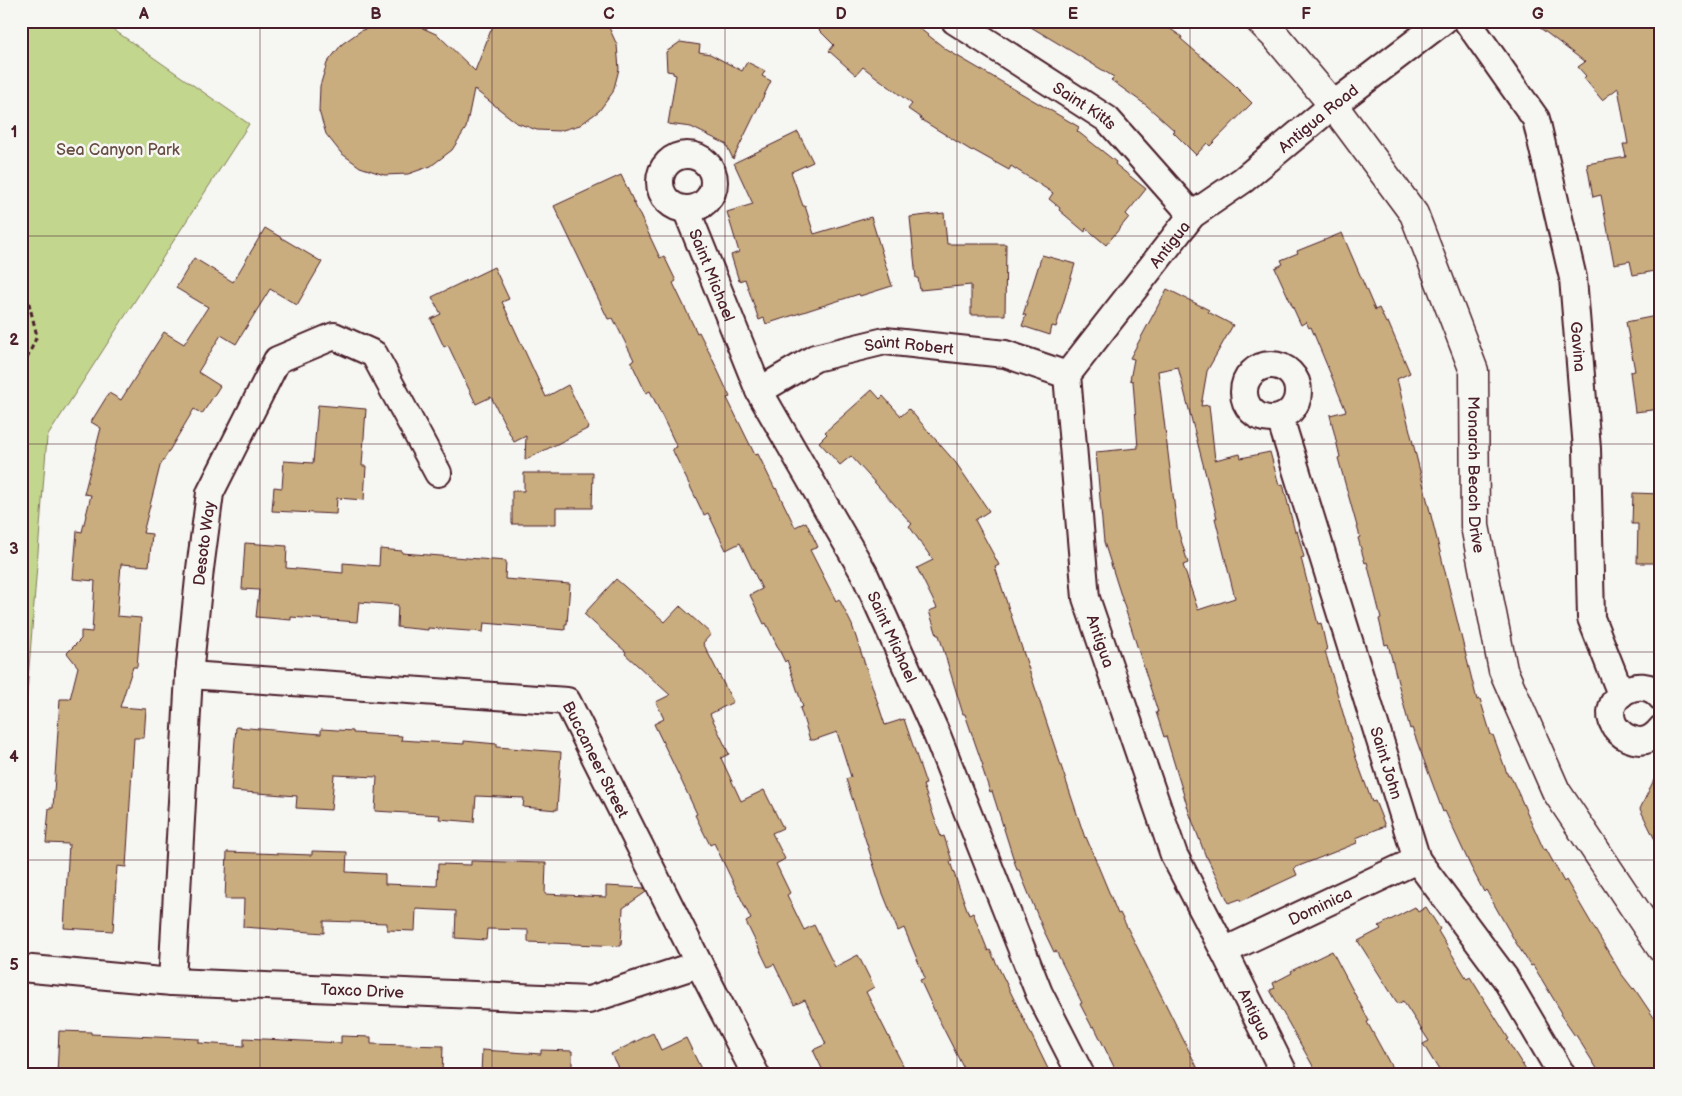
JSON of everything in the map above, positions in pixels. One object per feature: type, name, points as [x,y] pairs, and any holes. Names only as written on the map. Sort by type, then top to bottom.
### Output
[{"type":"street","name":"Saint Kitts","points":[[955,21],[1107,119],[1192,215]]},
{"type":"street","name":"Monarch Beach Drive","points":[[1260,21],[1277,38],[1334,105],[1414,214],[1474,371],[1475,526],[1503,670],[1556,791],[1661,948]]},
{"type":"street","name":"Antigua Road","points":[[1192,215],[1243,180],[1334,105],[1443,21]]},
{"type":"street","name":"Gavina","points":[[1467,21],[1536,119],[1573,278],[1587,449],[1591,618],[1621,694]]},
{"type":"street","name":"Saint Michael","points":[[686,209],[759,392],[864,573],[937,735],[1039,993],[1081,1075]]},
{"type":"street","name":"Antigua","points":[[1192,215],[1067,375],[1086,598],[1174,855],[1224,950],[1285,1075]]},
{"type":"street","name":"Desoto Way","points":[[172,982],[189,675],[210,493],[277,360],[334,336],[374,354],[438,473]]},
{"type":"street","name":"Saint Robert","points":[[759,392],[815,358],[885,340],[1005,354],[1067,375]]},
{"type":"street","name":"Saint John","points":[[1280,418],[1417,860],[1505,978],[1562,1075]]},
{"type":"street","name":"Buccaneer Street","points":[[189,675],[567,701],[756,1075]]},
{"type":"street","points":[[1661,697],[1651,689],[1640,686],[1630,688],[1614,702],[1612,712],[1613,723],[1627,739],[1648,740],[1661,730]]},
{"type":"street","name":"Dominica","points":[[1224,950],[1417,860]]},
{"type":"street","name":"Taxco Drive","points":[[21,968],[172,982],[589,1000],[699,964]]},
{"type":"path","points":[[21,277],[37,336],[21,372]]},
{"type":"green space","name":"Sea Canyon Park","points":[[21,21],[101,21],[249,124],[47,437],[21,770]]},
{"type":"building","points":[[497,21],[606,21],[617,45],[619,69],[613,92],[599,111],[580,125],[559,131],[537,130],[517,123],[474,89],[466,128],[452,150],[431,166],[408,174],[384,175],[360,167],[341,153],[326,134],[319,111],[320,86],[327,63],[342,44],[362,30],[388,23],[414,24],[438,35],[475,71],[491,30]]},
{"type":"building","points":[[810,21],[910,21],[947,50],[1079,127],[1077,131],[1146,189],[1126,214],[1129,217],[1106,245],[1086,228],[1085,232],[1059,210],[1060,208],[1049,199],[1053,193],[1011,166],[1009,170],[972,151],[920,119],[908,109],[912,104],[863,67],[856,75],[829,51],[834,45]]},
{"type":"building","points":[[1021,21],[1159,21],[1182,37],[1181,39],[1252,103],[1210,146],[1207,143],[1196,155],[1173,132],[1175,131],[1146,105],[1111,80],[1114,77]]},
{"type":"building","points":[[1531,21],[1652,21],[1661,32],[1661,270],[1633,275],[1630,261],[1614,264],[1601,195],[1593,197],[1587,164],[1626,157],[1623,144],[1628,144],[1618,88],[1602,100],[1584,78],[1586,76],[1578,67],[1585,62]]},
{"type":"building","points":[[680,42],[700,45],[699,52],[710,54],[742,71],[747,62],[765,71],[762,76],[771,81],[733,159],[726,144],[691,127],[668,124],[676,75],[673,72],[667,71],[666,52]]},
{"type":"building","points":[[798,132],[813,162],[791,172],[814,234],[871,217],[892,286],[860,296],[859,294],[766,324],[764,318],[759,320],[745,279],[739,281],[731,255],[739,252],[727,212],[753,204],[734,163]]},
{"type":"building","points":[[621,175],[660,258],[664,256],[676,281],[673,283],[697,333],[699,332],[711,356],[730,397],[727,398],[755,455],[758,454],[795,527],[806,522],[818,547],[810,550],[836,601],[839,599],[852,625],[885,725],[904,719],[926,784],[923,785],[941,837],[944,836],[952,861],[950,862],[969,915],[973,913],[988,951],[990,950],[1051,1075],[967,1075],[935,1012],[920,980],[925,978],[904,928],[898,931],[882,891],[846,779],[851,777],[837,732],[810,740],[800,708],[803,707],[787,660],[785,662],[750,595],[762,589],[740,543],[726,550],[708,513],[704,515],[672,449],[677,447],[650,391],[646,393],[631,362],[634,360],[613,318],[608,319],[554,206]]},
{"type":"building","points":[[944,213],[947,244],[1006,244],[1005,315],[971,315],[971,285],[920,290],[918,278],[916,278],[910,217]]},
{"type":"building","points":[[265,228],[322,262],[297,305],[270,289],[236,344],[221,335],[198,372],[220,386],[202,414],[194,409],[160,466],[143,533],[152,534],[149,566],[121,564],[117,616],[141,618],[137,667],[133,667],[120,707],[146,709],[144,738],[134,738],[126,867],[117,866],[113,931],[64,928],[69,844],[46,843],[49,808],[53,808],[60,699],[70,699],[78,667],[67,653],[81,639],[81,631],[92,632],[95,581],[73,579],[77,531],[82,532],[91,495],[84,494],[101,428],[91,422],[109,393],[121,400],[164,332],[184,344],[208,307],[176,288],[194,258],[233,282]]},
{"type":"building","points":[[1342,233],[1375,310],[1379,308],[1386,323],[1388,322],[1410,373],[1397,379],[1477,700],[1480,699],[1491,735],[1493,735],[1508,776],[1510,775],[1544,850],[1546,849],[1564,882],[1566,880],[1620,972],[1634,988],[1661,1028],[1661,1075],[1601,1075],[1576,1035],[1560,1014],[1562,1013],[1533,965],[1531,966],[1516,943],[1486,890],[1484,892],[1445,811],[1443,812],[1412,728],[1410,729],[1388,644],[1385,645],[1379,619],[1381,618],[1367,562],[1365,563],[1358,538],[1360,537],[1338,458],[1340,457],[1330,415],[1346,411],[1311,327],[1309,328],[1306,322],[1301,325],[1275,268],[1283,264],[1281,260],[1298,253],[1297,251]]},
{"type":"building","points":[[1042,255],[1075,264],[1056,327],[1052,326],[1050,335],[1022,326],[1026,315],[1023,315]]},
{"type":"building","points":[[494,267],[509,299],[502,302],[546,397],[568,385],[589,428],[525,460],[526,436],[514,442],[491,397],[476,404],[448,345],[444,347],[431,319],[441,314],[432,297]]},
{"type":"building","points":[[1167,289],[1209,310],[1208,312],[1233,325],[1207,371],[1201,406],[1209,405],[1215,460],[1240,454],[1241,458],[1270,452],[1279,485],[1283,484],[1295,532],[1297,531],[1304,557],[1301,558],[1318,624],[1321,623],[1327,650],[1325,651],[1356,758],[1372,802],[1375,801],[1385,826],[1356,838],[1357,843],[1294,868],[1297,875],[1241,901],[1240,899],[1229,903],[1206,857],[1189,812],[1166,736],[1164,737],[1156,712],[1158,712],[1104,542],[1096,452],[1138,448],[1133,381],[1130,380],[1134,359],[1130,358]],"holes":[[[1178,367],[1217,518],[1215,518],[1235,598],[1198,610],[1183,565],[1188,563],[1177,527],[1158,371]]]},
{"type":"building","points":[[1661,315],[1661,409],[1635,412],[1630,372],[1635,371],[1626,322]]},
{"type":"building","points":[[872,390],[880,399],[883,396],[901,416],[909,409],[956,463],[989,511],[975,520],[999,565],[995,567],[1085,838],[1118,914],[1120,913],[1201,1075],[1118,1075],[1094,1026],[1092,1027],[1080,1004],[1082,1003],[1056,951],[1054,952],[1019,870],[1017,870],[992,791],[990,792],[965,714],[963,714],[939,635],[937,635],[929,611],[937,608],[917,568],[933,560],[909,526],[912,524],[851,456],[840,465],[819,442],[827,434],[825,432]]},
{"type":"building","points":[[318,405],[366,409],[362,466],[366,466],[364,500],[337,498],[336,514],[272,511],[274,487],[282,488],[284,461],[313,463]]},
{"type":"building","points":[[524,473],[593,473],[592,508],[556,508],[556,524],[512,524],[512,491],[524,491]]},
{"type":"building","points":[[1633,493],[1661,494],[1661,563],[1637,563],[1638,524],[1632,524]]},
{"type":"building","points":[[245,543],[287,546],[286,568],[343,573],[343,563],[379,566],[380,549],[402,551],[402,553],[506,561],[505,579],[570,584],[567,624],[565,624],[565,630],[484,623],[483,632],[397,627],[398,605],[359,602],[357,622],[291,617],[291,620],[256,617],[259,590],[242,589]]},
{"type":"building","points":[[616,579],[665,622],[680,606],[711,634],[703,643],[733,702],[710,714],[729,754],[721,758],[741,801],[764,790],[783,828],[772,833],[785,859],[776,864],[790,893],[787,895],[804,930],[814,925],[835,967],[858,955],[874,987],[866,992],[908,1075],[825,1075],[813,1050],[826,1044],[805,1000],[794,1005],[774,964],[768,967],[746,922],[751,919],[714,843],[710,845],[695,815],[697,814],[654,724],[664,719],[656,702],[670,695],[584,614]]},
{"type":"building","points":[[236,727],[321,734],[321,729],[353,731],[353,733],[402,736],[401,740],[464,744],[464,741],[497,744],[497,747],[561,752],[557,810],[523,807],[524,798],[476,796],[474,822],[439,819],[440,815],[375,811],[377,777],[334,775],[331,810],[296,808],[297,796],[231,791]]},
{"type":"building","points":[[1661,765],[1661,852],[1640,809]]},
{"type":"building","points":[[312,851],[347,852],[346,872],[385,874],[385,884],[437,886],[438,864],[471,865],[471,861],[546,863],[545,894],[606,897],[606,886],[644,888],[646,892],[623,908],[621,946],[528,942],[528,930],[487,929],[486,940],[455,938],[456,911],[416,909],[415,931],[387,930],[387,923],[324,921],[324,933],[243,927],[244,899],[225,899],[227,852],[312,855]]},
{"type":"building","points":[[1415,907],[1418,912],[1426,907],[1467,979],[1470,977],[1529,1075],[1442,1075],[1423,1044],[1429,1041],[1403,1001],[1398,1004],[1358,941],[1381,929],[1379,926]]},
{"type":"building","points":[[1332,951],[1396,1075],[1318,1075],[1270,990],[1275,988],[1273,983],[1292,973],[1291,971]]},
{"type":"building","points":[[59,1031],[199,1039],[199,1043],[244,1046],[244,1038],[341,1043],[341,1036],[371,1037],[371,1044],[443,1046],[442,1075],[57,1075]]},
{"type":"building","points":[[653,1033],[661,1050],[686,1038],[704,1075],[622,1075],[611,1054]]},
{"type":"building","points":[[482,1050],[541,1054],[541,1050],[572,1051],[572,1075],[481,1075]]}]
